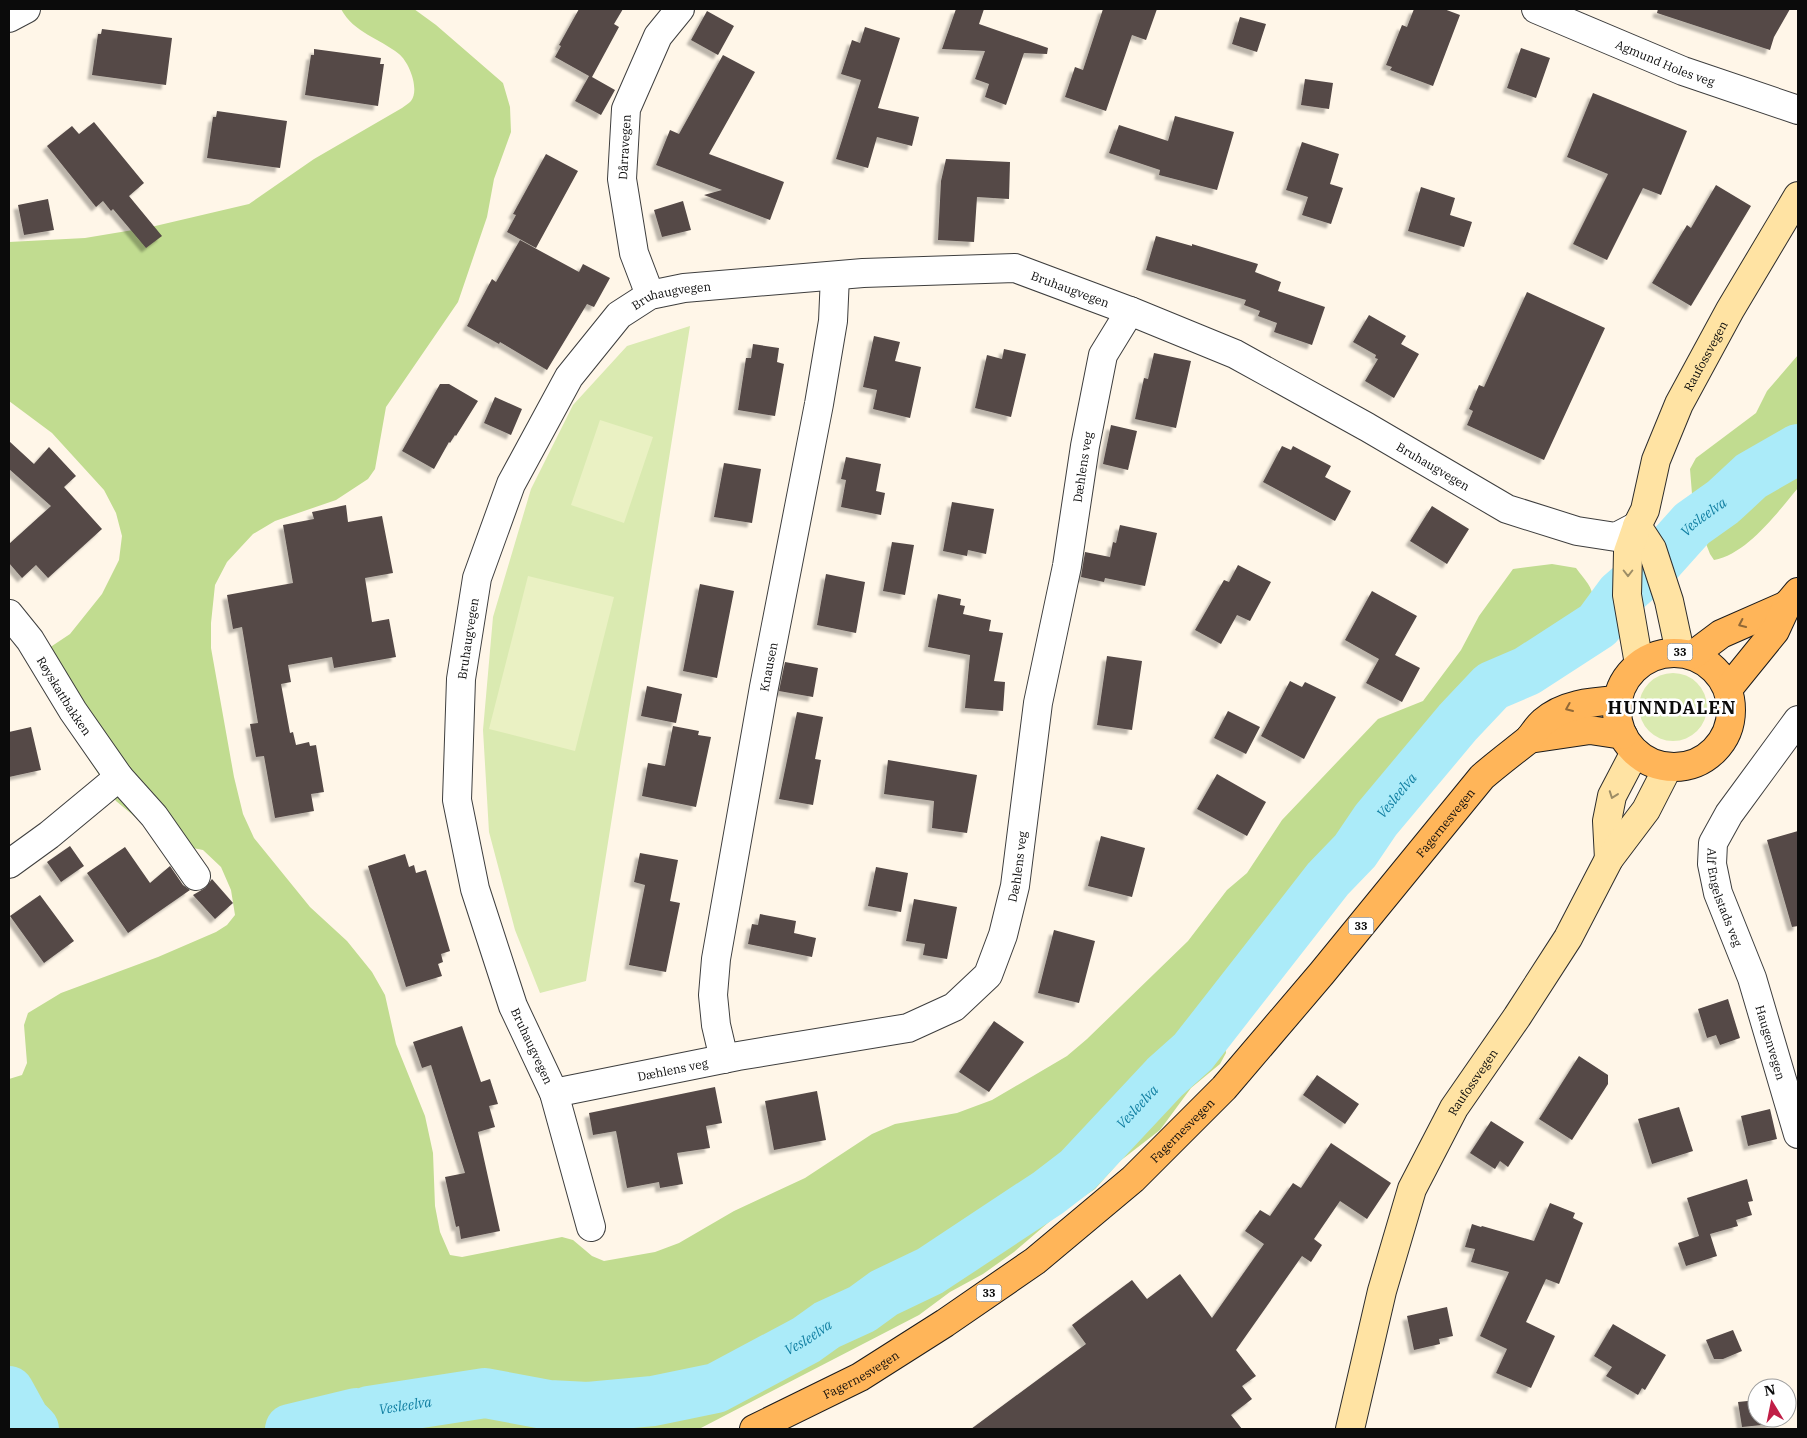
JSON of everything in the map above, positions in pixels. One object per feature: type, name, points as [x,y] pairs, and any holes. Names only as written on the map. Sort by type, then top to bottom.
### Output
[{"type":"main road","name":"Raufossvegen","points":[[1639,664],[1628,595],[1628,552],[1645,510],[1656,460],[1679,404],[1730,310],[1798,196]]},
{"type":"main road","points":[[1637,526],[1652,549],[1687,654]]},
{"type":"main road","name":"33","points":[[1687,654],[1721,634],[1793,598]]},
{"type":"main road","name":"33","points":[[1728,689],[1775,631],[1793,598]]},
{"type":"main road","name":"33","points":[[1664,653],[1687,654],[1722,678],[1728,689],[1732,713],[1727,732],[1720,745],[1710,755],[1697,763],[1676,768],[1668,767],[1647,761],[1629,743],[1617,722],[1617,700],[1625,680],[1639,664],[1652,656],[1664,653]]},
{"type":"main road","name":"Fagernesvegen","points":[[754,1429],[860,1377],[946,1323],[1035,1261],[1133,1180],[1224,1088],[1322,973],[1482,777],[1507,754],[1529,738],[1543,722],[1575,705],[1617,700]]},
{"type":"main road","name":"Fagernesvegen","points":[[1529,738],[1590,730],[1629,743]]},
{"type":"main road","points":[[1609,860],[1608,821],[1612,796],[1629,743]]},
{"type":"main road","name":"Raufossvegen","points":[[1350,1429],[1382,1291],[1412,1189],[1454,1108],[1517,1017],[1568,938],[1609,860],[1646,810],[1668,767]]},
{"type":"street","points":[[9,18],[26,9]]},
{"type":"street","name":"Dårravegen","points":[[650,295],[634,253],[622,179],[626,109],[658,36],[680,9]]},
{"type":"street","name":"Agmund Holes veg","points":[[1536,9],[1683,71],[1798,110]]},
{"type":"street","name":"Bruhaugvegen","points":[[591,1228],[554,1093],[513,1006],[475,889],[458,800],[461,679],[477,578],[510,484],[570,377],[618,315],[650,295],[684,288],[863,273],[1015,268],[1130,310],[1235,354],[1367,427],[1508,509],[1576,531],[1616,537],[1637,526]]},
{"type":"street","name":"Knausen","points":[[724,1059],[716,1025],[713,995],[716,959],[764,687],[819,404],[833,321],[835,276]]},
{"type":"street","name":"Dæhlens veg","points":[[554,1093],[724,1059],[908,1028],[954,1007],[988,975],[1003,936],[1015,886],[1038,704],[1067,566],[1085,446],[1103,356],[1130,310]]},
{"type":"street","name":"Røyskattbakken","points":[[9,614],[30,640],[73,711],[119,777],[154,816],[196,876]]},
{"type":"street","name":"Alf Engelstads veg","points":[[1752,978],[1718,893],[1712,864],[1713,842],[1729,814],[1798,720]]},
{"type":"street","points":[[9,864],[49,835],[119,777]]},
{"type":"street","name":"Haugenvegen","points":[[1752,978],[1798,1134]]},
{"type":"green space","points":[[341,9],[414,9],[436,25],[503,83],[510,107],[511,132],[494,179],[487,217],[458,302],[386,407],[375,469],[368,479],[336,500],[275,521],[253,534],[227,562],[215,585],[211,623],[211,648],[234,777],[243,814],[254,838],[310,907],[347,941],[372,972],[385,995],[396,1044],[425,1116],[433,1153],[435,1206],[440,1232],[450,1255],[462,1257],[562,1237],[573,1240],[592,1256],[604,1261],[655,1252],[679,1243],[734,1211],[805,1178],[872,1134],[895,1124],[957,1113],[992,1100],[1067,1056],[1188,941],[1227,890],[1247,873],[1282,820],[1378,719],[1423,701],[1461,650],[1479,616],[1513,569],[1552,564],[1576,568],[1588,583],[1592,593],[1593,604],[1591,612],[1524,648],[1380,792],[1356,822],[1321,858],[1282,910],[1232,967],[1225,991],[1223,1016],[1226,1053],[1220,1064],[1191,1088],[1160,1130],[1120,1161],[1095,1189],[1063,1210],[1014,1252],[983,1274],[950,1292],[919,1315],[699,1429],[9,1429],[9,1079],[22,1075],[27,1063],[24,1025],[28,1013],[61,993],[158,957],[216,932],[227,925],[235,915],[231,890],[221,867],[203,850],[178,845],[145,825],[116,801],[88,758],[65,713],[49,648],[70,634],[102,594],[119,560],[122,536],[116,513],[104,490],[52,433],[9,401],[9,242],[85,238],[151,227],[249,204],[314,159],[403,107],[411,101],[413,96],[414,83],[410,69],[399,54],[360,30],[346,17]]},
{"type":"green space","points":[[690,326],[586,981],[540,993],[515,930],[489,832],[483,730],[493,617],[531,489],[573,405],[627,346]]},
{"type":"green space","points":[[1798,355],[1798,488],[1750,541],[1738,550],[1714,560],[1701,531],[1692,494],[1690,469],[1696,458],[1756,413],[1767,391]]},
{"type":"green space","points":[[600,420],[653,437],[624,523],[571,505]]},
{"type":"green space","points":[[528,576],[614,597],[575,751],[489,729]]},
{"type":"green space","points":[[1673,673],[1686,676],[1697,683],[1704,694],[1707,707],[1704,720],[1697,731],[1686,738],[1673,741],[1660,738],[1649,731],[1642,720],[1639,707],[1642,694],[1649,683],[1660,676]]},
{"type":"building","points":[[579,9],[623,9],[614,24],[619,27],[592,77],[615,90],[601,115],[575,101],[589,76],[555,57],[561,46],[559,45]]},
{"type":"building","points":[[956,9],[984,9],[979,24],[1048,48],[1047,54],[1024,53],[1006,105],[985,97],[989,84],[975,79],[985,51],[942,49]]},
{"type":"building","points":[[1103,9],[1157,9],[1146,40],[1132,35],[1106,111],[1065,97],[1075,67],[1083,70]]},
{"type":"building","points":[[1414,9],[1444,9],[1460,15],[1433,86],[1390,70],[1392,67],[1386,65],[1402,25],[1407,27]]},
{"type":"building","points":[[1658,9],[1790,9],[1774,37],[1770,50],[1657,13]]},
{"type":"building","points":[[707,11],[734,26],[718,55],[691,40]]},
{"type":"building","points":[[1240,17],[1266,24],[1257,52],[1232,44]]},
{"type":"building","points":[[865,27],[900,38],[878,108],[919,117],[912,146],[877,137],[868,168],[836,159],[861,80],[841,74],[852,40],[860,43]]},
{"type":"building","points":[[102,29],[172,38],[166,85],[92,75],[98,34],[101,34]]},
{"type":"building","points":[[1521,48],[1550,58],[1536,98],[1507,88]]},
{"type":"building","points":[[314,49],[381,58],[380,64],[384,64],[378,106],[305,95],[311,55],[314,55]]},
{"type":"building","points":[[723,55],[755,72],[709,154],[784,182],[770,220],[704,195],[722,190],[656,165],[670,130],[679,134]]},
{"type":"building","points":[[1305,79],[1333,83],[1329,109],[1301,105]]},
{"type":"building","points":[[1593,93],[1687,131],[1661,195],[1643,188],[1607,260],[1573,244],[1608,174],[1567,157]]},
{"type":"building","points":[[217,111],[287,121],[280,168],[207,158],[213,117],[216,117]]},
{"type":"building","points":[[1175,116],[1234,132],[1217,190],[1159,175],[1160,170],[1109,153],[1119,125],[1168,141]]},
{"type":"building","points":[[94,122],[144,183],[129,196],[162,236],[146,248],[113,209],[111,211],[103,201],[96,207],[47,146],[72,126],[79,134]]},
{"type":"building","points":[[1302,142],[1339,154],[1330,184],[1343,188],[1331,224],[1302,215],[1308,197],[1286,190]]},
{"type":"building","points":[[546,154],[578,171],[536,248],[507,232],[516,215],[513,214]]},
{"type":"building","points":[[946,159],[1010,162],[1009,199],[977,197],[974,242],[938,240],[941,181]]},
{"type":"building","points":[[1716,185],[1751,206],[1691,306],[1652,283],[1687,225],[1691,228]]},
{"type":"building","points":[[1421,187],[1455,198],[1450,215],[1472,222],[1464,247],[1408,231]]},
{"type":"building","points":[[48,199],[54,230],[24,235],[18,205]]},
{"type":"building","points":[[683,201],[691,230],[662,237],[654,210]]},
{"type":"building","points":[[1156,236],[1192,246],[1192,244],[1258,264],[1255,272],[1281,282],[1278,291],[1325,307],[1312,345],[1274,332],[1277,323],[1258,316],[1260,311],[1244,305],[1246,300],[1146,270]]},
{"type":"building","points":[[520,240],[579,272],[583,264],[610,278],[594,307],[587,304],[547,370],[500,342],[499,344],[467,326],[492,279],[496,282]]},
{"type":"building","points":[[1527,292],[1605,328],[1544,460],[1467,425],[1473,411],[1469,409],[1479,385],[1484,387]]},
{"type":"building","points":[[1369,315],[1406,336],[1401,344],[1419,354],[1394,398],[1365,381],[1378,359],[1375,358],[1376,355],[1353,342]]},
{"type":"building","points":[[874,336],[900,342],[895,361],[921,367],[910,418],[873,409],[877,390],[863,387]]},
{"type":"building","points":[[753,344],[779,348],[777,362],[784,364],[775,416],[738,410],[746,358],[751,358]]},
{"type":"building","points":[[1004,349],[1026,354],[1011,417],[975,408],[987,355],[1002,359]]},
{"type":"building","points":[[1154,353],[1191,361],[1176,428],[1135,419],[1144,378],[1148,379]]},
{"type":"building","points":[[440,384],[449,384],[478,401],[456,436],[449,442],[434,469],[402,451]]},
{"type":"building","points":[[495,397],[522,409],[511,435],[484,423]]},
{"type":"building","points":[[1111,425],[1137,431],[1128,470],[1103,464]]},
{"type":"building","points":[[9,441],[34,464],[49,447],[76,476],[64,487],[102,529],[48,578],[36,565],[22,578],[9,563],[9,544],[51,506],[9,469]]},
{"type":"building","points":[[1282,446],[1291,450],[1293,446],[1331,466],[1325,477],[1351,491],[1335,521],[1263,482]]},
{"type":"building","points":[[846,457],[881,464],[876,491],[885,493],[881,515],[841,507],[846,480],[841,479]]},
{"type":"building","points":[[724,463],[761,469],[752,523],[714,517]]},
{"type":"building","points":[[952,502],[994,509],[986,554],[968,550],[967,556],[943,551]]},
{"type":"building","points":[[346,505],[348,522],[382,516],[393,573],[365,578],[372,622],[389,619],[396,657],[334,668],[332,657],[288,665],[291,682],[281,684],[290,733],[293,732],[296,745],[309,742],[310,746],[316,745],[324,792],[311,794],[314,811],[275,818],[264,756],[256,757],[250,724],[258,723],[242,627],[233,629],[227,595],[293,583],[283,525],[314,519],[312,512]]},
{"type":"building","points":[[1432,506],[1469,529],[1447,564],[1410,541]]},
{"type":"building","points":[[1120,525],[1157,533],[1145,586],[1105,578],[1104,582],[1081,577],[1085,552],[1110,557],[1113,542],[1116,543]]},
{"type":"building","points":[[892,542],[914,545],[905,595],[883,591]]},
{"type":"building","points":[[1238,565],[1271,582],[1250,621],[1237,615],[1221,644],[1195,630],[1224,580],[1229,582]]},
{"type":"building","points":[[826,574],[865,582],[856,633],[817,625]]},
{"type":"building","points":[[700,584],[734,591],[717,678],[683,671]]},
{"type":"building","points":[[1372,591],[1417,616],[1395,655],[1420,668],[1402,702],[1366,683],[1379,659],[1345,640]]},
{"type":"building","points":[[938,594],[961,599],[960,605],[965,606],[963,614],[991,620],[989,631],[1003,633],[994,681],[1005,682],[1003,711],[965,708],[970,655],[928,647]]},
{"type":"building","points":[[1107,656],[1142,661],[1132,730],[1097,725]]},
{"type":"building","points":[[785,662],[818,668],[813,697],[779,691]]},
{"type":"building","points":[[1290,681],[1302,687],[1305,682],[1336,697],[1304,759],[1261,736]]},
{"type":"building","points":[[647,686],[682,694],[676,723],[641,716]]},
{"type":"building","points":[[1228,711],[1260,727],[1246,754],[1214,738]]},
{"type":"building","points":[[797,712],[823,717],[815,759],[821,760],[813,805],[779,799]]},
{"type":"building","points":[[673,726],[699,731],[698,735],[711,737],[696,807],[642,796],[648,763],[665,766]]},
{"type":"building","points":[[31,727],[41,770],[9,777],[9,732]]},
{"type":"building","points":[[888,760],[977,775],[967,833],[932,828],[934,801],[884,794]]},
{"type":"building","points":[[1217,774],[1266,802],[1247,836],[1197,809]]},
{"type":"building","points":[[1798,831],[1798,926],[1792,927],[1767,840]]},
{"type":"building","points":[[1101,836],[1145,848],[1132,897],[1088,886]]},
{"type":"building","points":[[70,846],[84,866],[61,882],[47,862]]},
{"type":"building","points":[[125,847],[150,883],[170,866],[183,885],[190,890],[128,933],[87,873]]},
{"type":"building","points":[[640,853],[678,860],[670,901],[680,903],[666,972],[629,965],[645,885],[634,882]]},
{"type":"building","points":[[405,854],[409,867],[414,865],[416,873],[426,870],[450,951],[441,954],[443,962],[438,964],[442,976],[406,987],[368,866]]},
{"type":"building","points":[[876,867],[908,873],[901,912],[868,906]]},
{"type":"building","points":[[212,879],[233,903],[215,919],[193,895],[205,888]]},
{"type":"building","points":[[40,895],[74,941],[44,963],[10,916]]},
{"type":"building","points":[[914,899],[957,907],[947,959],[923,955],[925,944],[906,941]]},
{"type":"building","points":[[760,914],[796,921],[794,933],[816,938],[812,957],[748,944],[752,924],[758,925]]},
{"type":"building","points":[[1054,930],[1095,941],[1079,1003],[1038,993]]},
{"type":"building","points":[[1728,999],[1740,1038],[1720,1045],[1716,1035],[1707,1038],[1698,1009]]},
{"type":"building","points":[[994,1021],[1024,1042],[989,1092],[959,1072]]},
{"type":"building","points":[[462,1026],[481,1082],[490,1079],[498,1104],[489,1106],[495,1127],[478,1132],[500,1231],[461,1239],[459,1226],[456,1227],[445,1177],[465,1173],[431,1065],[422,1068],[413,1042]]},
{"type":"building","points":[[1579,1056],[1608,1075],[1608,1084],[1572,1140],[1539,1119]]},
{"type":"building","points":[[1317,1075],[1359,1104],[1345,1124],[1303,1095]]},
{"type":"building","points":[[715,1087],[722,1123],[706,1126],[710,1148],[677,1153],[683,1184],[660,1188],[659,1182],[627,1188],[616,1131],[593,1135],[589,1113]]},
{"type":"building","points":[[817,1091],[826,1140],[774,1150],[765,1101]]},
{"type":"building","points":[[1679,1107],[1693,1151],[1652,1164],[1638,1119]]},
{"type":"building","points":[[1770,1109],[1777,1139],[1748,1146],[1741,1116]]},
{"type":"building","points":[[1491,1121],[1524,1142],[1508,1167],[1500,1161],[1495,1169],[1470,1153]]},
{"type":"building","points":[[1331,1143],[1391,1183],[1367,1219],[1340,1201],[1314,1239],[1322,1245],[1311,1262],[1302,1256],[1236,1350],[1256,1376],[1242,1386],[1252,1399],[1231,1415],[1242,1429],[971,1429],[1086,1344],[1072,1325],[1132,1280],[1147,1299],[1180,1274],[1212,1318],[1264,1244],[1245,1231],[1260,1210],[1270,1216],[1293,1183],[1301,1188]]},
{"type":"building","points":[[1747,1179],[1753,1201],[1748,1202],[1752,1215],[1736,1220],[1738,1226],[1710,1234],[1717,1256],[1686,1266],[1678,1243],[1699,1236],[1687,1198]]},
{"type":"building","points":[[1550,1203],[1575,1213],[1573,1218],[1583,1223],[1559,1284],[1546,1279],[1526,1322],[1555,1336],[1531,1388],[1496,1373],[1507,1349],[1480,1336],[1509,1272],[1471,1262],[1475,1249],[1465,1247],[1472,1224],[1534,1241]]},
{"type":"building","points":[[1447,1307],[1453,1336],[1439,1339],[1440,1344],[1414,1350],[1407,1316]]},
{"type":"building","points":[[1613,1324],[1666,1355],[1645,1390],[1642,1388],[1638,1395],[1606,1376],[1612,1367],[1594,1356]]},
{"type":"building","points":[[1733,1330],[1742,1351],[1723,1359],[1714,1359],[1706,1340]]},
{"type":"building","points":[[1747,1401],[1747,1426],[1742,1427],[1738,1402]]},
{"type":"waterway","name":"Vesleelva","points":[[290,1429],[356,1413],[358,1415],[369,1411],[485,1393],[549,1405],[588,1407],[653,1401],[716,1388],[806,1340],[827,1325],[862,1309],[884,1293],[930,1271],[1048,1193],[1078,1170],[1165,1077],[1193,1052],[1328,879],[1355,851],[1376,820],[1458,722],[1492,686],[1527,671],[1598,625],[1620,595],[1658,562],[1692,524],[1723,502],[1751,476],[1798,449]]},
{"type":"waterway","name":"Vesleelva","points":[[9,1391],[25,1420],[34,1429]]},
{"type":"waterway","points":[[356,1429],[358,1415]]},
{"type":"district","name":"HUNNDALEN","points":[[1672,707]]}]
